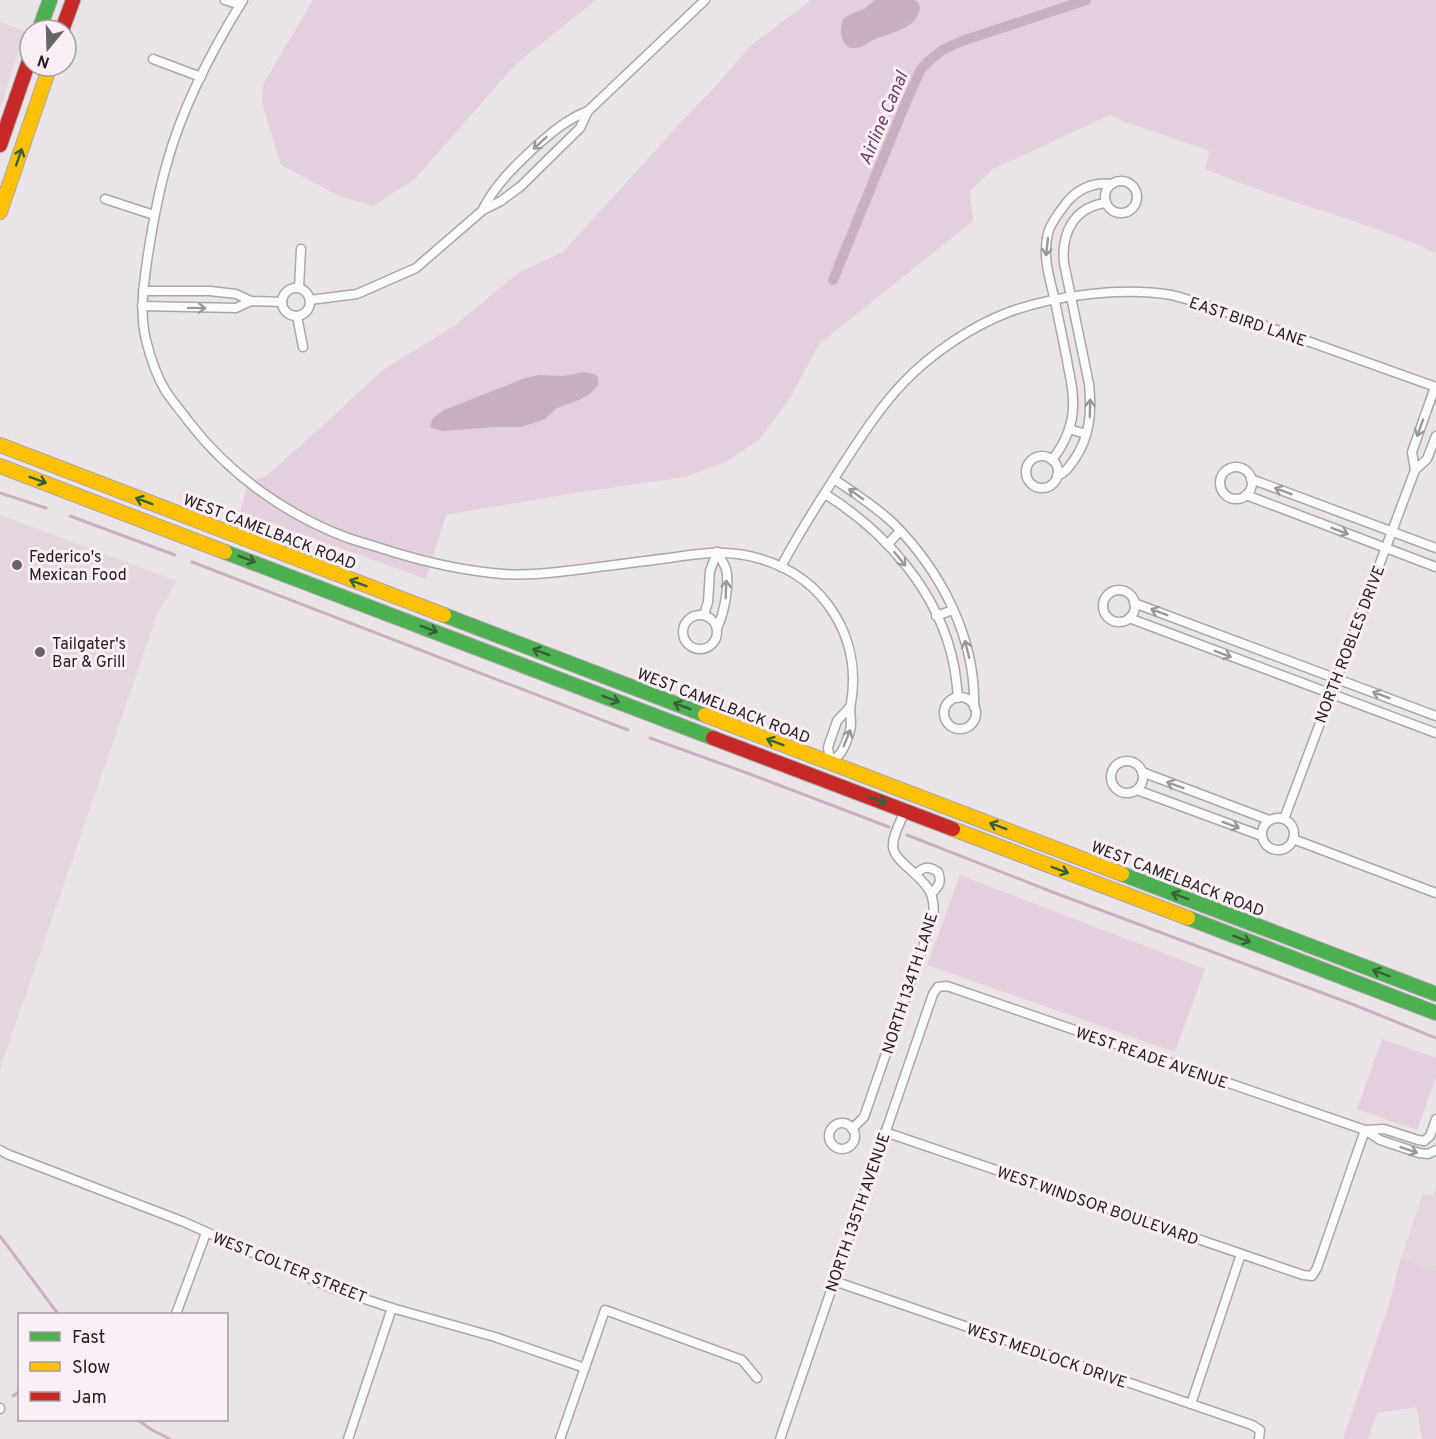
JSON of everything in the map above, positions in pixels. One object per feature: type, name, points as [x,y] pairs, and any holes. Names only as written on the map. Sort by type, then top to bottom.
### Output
[{"type":"main road","points":[[43,18],[50,0]]},
{"type":"main road","points":[[66,18],[73,0]]},
{"type":"main road","points":[[0,145],[23,78]]},
{"type":"main road","points":[[0,212],[46,78]]},
{"type":"main road","name":"WEST CAMELBACK ROAD","points":[[0,446],[1436,994]]},
{"type":"main road","name":"WEST CAMELBACK ROAD","points":[[0,466],[1436,1013]]},
{"type":"main road","points":[[192,538],[198,521]]},
{"type":"main road","points":[[648,713],[654,696]]},
{"type":"main road","points":[[823,779],[830,762]]},
{"type":"street","points":[[225,0],[241,3],[201,76],[170,152],[154,215],[142,306],[146,338],[153,363],[164,388],[198,434],[223,461],[280,505],[347,538],[455,568],[508,575],[540,574],[717,552],[748,556],[781,567],[802,580],[820,596],[842,627],[849,645],[853,663],[849,708],[852,726],[841,752],[830,762]]},
{"type":"street","points":[[310,300],[357,294],[416,268],[483,210],[501,201],[521,186],[580,128],[588,111],[705,0]]},
{"type":"street","points":[[153,59],[201,76]]},
{"type":"street","points":[[483,210],[504,178],[522,160],[573,116],[588,111]]},
{"type":"street","points":[[1052,459],[1062,447],[1069,429],[1073,399],[1046,261],[1048,233],[1069,200],[1078,191],[1094,184],[1112,184],[1122,181],[1128,183],[1135,190],[1137,199],[1131,209],[1120,213],[1110,209],[1105,196],[1112,184]]},
{"type":"street","points":[[105,199],[154,215]]},
{"type":"street","points":[[1057,476],[1063,474],[1077,455],[1089,427],[1091,407],[1087,375],[1070,297],[1063,251],[1065,239],[1081,212],[1095,204],[1106,203]]},
{"type":"street","points":[[1059,214],[1073,222]]},
{"type":"street","points":[[299,288],[301,249]]},
{"type":"street","points":[[299,288],[310,300],[308,309],[297,316],[288,313],[282,302],[285,293],[299,288]]},
{"type":"street","points":[[143,291],[210,291],[236,294],[251,301],[282,302]]},
{"type":"street","name":"EAST BIRD LANE","points":[[781,567],[834,479],[891,396],[940,350],[1009,312],[1070,297],[1112,293],[1149,293],[1171,296],[1202,303],[1436,387]]},
{"type":"street","points":[[142,306],[236,308],[251,301]]},
{"type":"street","points":[[297,316],[303,347]]},
{"type":"street","points":[[1070,377],[1087,375]]},
{"type":"street","name":"NORTH ROBLES DRIVE","points":[[1415,470],[1412,452],[1436,387]]},
{"type":"street","points":[[1069,429],[1086,434]]},
{"type":"street","name":"NORTH ROBLES DRIVE","points":[[1284,819],[1415,470],[1427,459],[1436,435]]},
{"type":"street","points":[[1042,456],[1052,459],[1057,467],[1057,476],[1051,485],[1040,488],[1031,483],[1026,474],[1028,463],[1042,456]]},
{"type":"street","points":[[1251,479],[1250,490],[1246,495],[1237,499],[1227,497],[1221,489],[1220,479],[1226,471],[1236,468],[1245,471],[1251,479],[1436,548]]},
{"type":"street","points":[[834,479],[874,507],[910,541],[944,590],[965,641],[971,664],[975,712],[973,722],[965,729],[954,728],[946,722],[944,712],[948,702],[958,698],[966,699],[974,707]]},
{"type":"street","points":[[825,494],[860,519],[888,544],[928,598],[948,644],[954,665],[958,698]]},
{"type":"street","points":[[1246,495],[1436,567]]},
{"type":"street","points":[[1306,518],[1311,502]]},
{"type":"street","points":[[888,544],[900,531]]},
{"type":"street","points":[[704,615],[708,602],[710,571],[717,552]]},
{"type":"street","points":[[717,552],[726,570],[725,604],[717,627],[716,639],[709,647],[698,649],[688,645],[683,635],[685,624],[693,616],[704,615],[717,627]]},
{"type":"street","points":[[1119,590],[1129,594],[1134,603],[1134,610],[1129,618],[1119,622],[1109,619],[1103,611],[1104,601],[1110,593],[1119,590]]},
{"type":"street","points":[[1134,603],[1436,716]]},
{"type":"street","points":[[936,616],[953,610]]},
{"type":"street","points":[[1129,618],[1436,733]]},
{"type":"street","points":[[1186,640],[1192,624]]},
{"type":"street","points":[[1253,665],[1258,649]]},
{"type":"street","points":[[830,762],[828,747],[837,721],[849,708]]},
{"type":"street","points":[[1408,723],[1414,708]]},
{"type":"street","points":[[1262,836],[1137,790],[1127,793],[1118,790],[1112,782],[1112,773],[1117,765],[1127,761],[1136,764],[1142,772],[1269,820],[1284,819],[1293,829],[1293,839],[1283,849],[1274,849],[1266,844],[1262,836],[1263,827],[1269,820]]},
{"type":"street","points":[[1137,790],[1142,782],[1142,772]]},
{"type":"street","points":[[1199,813],[1206,796]]},
{"type":"street","name":"NORTH 134TH LANE","points":[[852,1129],[864,1117],[933,918],[935,905],[932,893],[896,856],[893,849],[905,811]]},
{"type":"street","points":[[1293,839],[1436,892]]},
{"type":"street","points":[[916,874],[922,868],[930,867],[938,872],[941,880],[932,893]]},
{"type":"street","name":"WEST READE AVENUE","points":[[938,987],[947,986],[1365,1130],[1390,1144],[1419,1153],[1432,1152]]},
{"type":"street","name":"NORTH 135TH AVENUE","points":[[780,1439],[933,994],[938,987]]},
{"type":"street","points":[[1424,1141],[1430,1136],[1436,1119]]},
{"type":"street","name":"WEST READE AVENUE","points":[[1365,1130],[1384,1129],[1424,1141],[1432,1152]]},
{"type":"street","name":"WEST WINDSOR BOULEVARD","points":[[885,1132],[1303,1275],[1312,1276],[1317,1268],[1365,1130]]},
{"type":"street","points":[[1390,1144],[1394,1132]]},
{"type":"street","name":"WEST COLTER STREET","points":[[0,1150],[184,1222],[334,1288],[392,1308],[495,1337],[585,1368]]},
{"type":"street","points":[[176,1313],[206,1233]]},
{"type":"street","points":[[1191,1404],[1241,1254]]},
{"type":"street","name":"WEST MEDLOCK DRIVE","points":[[834,1281],[1252,1425],[1260,1434]]},
{"type":"street","points":[[348,1439],[392,1308]]},
{"type":"street","points":[[560,1439],[605,1310],[742,1360],[757,1378]]},
{"type":"shaded area","points":[[313,0],[596,0],[516,64],[414,180],[373,206],[339,196],[281,165],[262,103],[263,84]]},
{"type":"shaded area","points":[[811,0],[1436,0],[1436,253],[1379,230],[1262,191],[1205,169],[1210,151],[1110,115],[993,169],[970,191],[973,221],[819,344],[790,398],[759,440],[728,461],[685,477],[446,515],[426,579],[240,512],[248,482],[265,477],[381,371],[454,326],[518,273],[563,252],[749,47]]},
{"type":"shaded area","points":[[875,0],[914,0],[919,3],[920,11],[913,22],[899,31],[859,47],[847,46],[841,34],[843,20],[864,9]]},
{"type":"shaded area","points":[[0,22],[18,28],[18,52],[0,108]]},
{"type":"shaded area","points":[[583,372],[598,377],[598,385],[590,394],[557,408],[545,419],[522,427],[443,431],[430,426],[433,418],[444,410],[525,378],[539,375],[563,376]]},
{"type":"shaded area","points":[[0,515],[177,581],[157,615],[0,1069]]},
{"type":"shaded area","points":[[960,875],[1205,969],[1175,1052],[927,965]]},
{"type":"shaded area","points":[[1382,1039],[1436,1058],[1436,1077],[1417,1130],[1357,1109]]},
{"type":"shaded area","points":[[1436,1187],[1436,1270],[1401,1258],[1423,1193],[1433,1196]]},
{"type":"shaded area","points":[[1401,1258],[1436,1270],[1436,1439],[1422,1439],[1416,1407],[1377,1413],[1368,1439],[1343,1439],[1390,1301]]},
{"type":"waterway","name":"Airline Canal","points":[[833,280],[921,69],[942,50],[962,41],[1086,0]]},
{"type":"waterway","points":[[0,493],[46,508]]},
{"type":"waterway","points":[[70,516],[175,555]]},
{"type":"waterway","points":[[192,562],[628,730]]},
{"type":"waterway","points":[[650,738],[889,827]]},
{"type":"waterway","points":[[907,835],[1436,1038]]},
{"type":"waterway","points":[[0,1236],[57,1313]]},
{"type":"waterway","points":[[13,1396],[18,1392]]},
{"type":"waterway","points":[[139,1421],[170,1439]]},
{"type":"traffic: fast","points":[[43,18],[50,0]]},
{"type":"traffic: fast","points":[[225,552],[713,738]]},
{"type":"traffic: fast","points":[[444,615],[705,715]]},
{"type":"traffic: fast","points":[[1122,874],[1436,994]]},
{"type":"traffic: fast","points":[[1188,918],[1436,1013]]},
{"type":"traffic: slow","points":[[0,212],[46,78]]},
{"type":"traffic: slow","points":[[0,445],[444,615]]},
{"type":"traffic: slow","points":[[0,466],[225,552]]},
{"type":"traffic: slow","points":[[705,715],[1122,874]]},
{"type":"traffic: slow","points":[[953,829],[1188,918]]},
{"type":"traffic: jam","points":[[66,18],[73,0]]},
{"type":"traffic: jam","points":[[0,145],[23,78]]},
{"type":"traffic: jam","points":[[713,738],[953,829]]},
{"type":"place","name":"Federico's Mexican Food","points":[[17,565]]},
{"type":"place","name":"Tailgater's Bar & Grill","points":[[40,652]]}]
